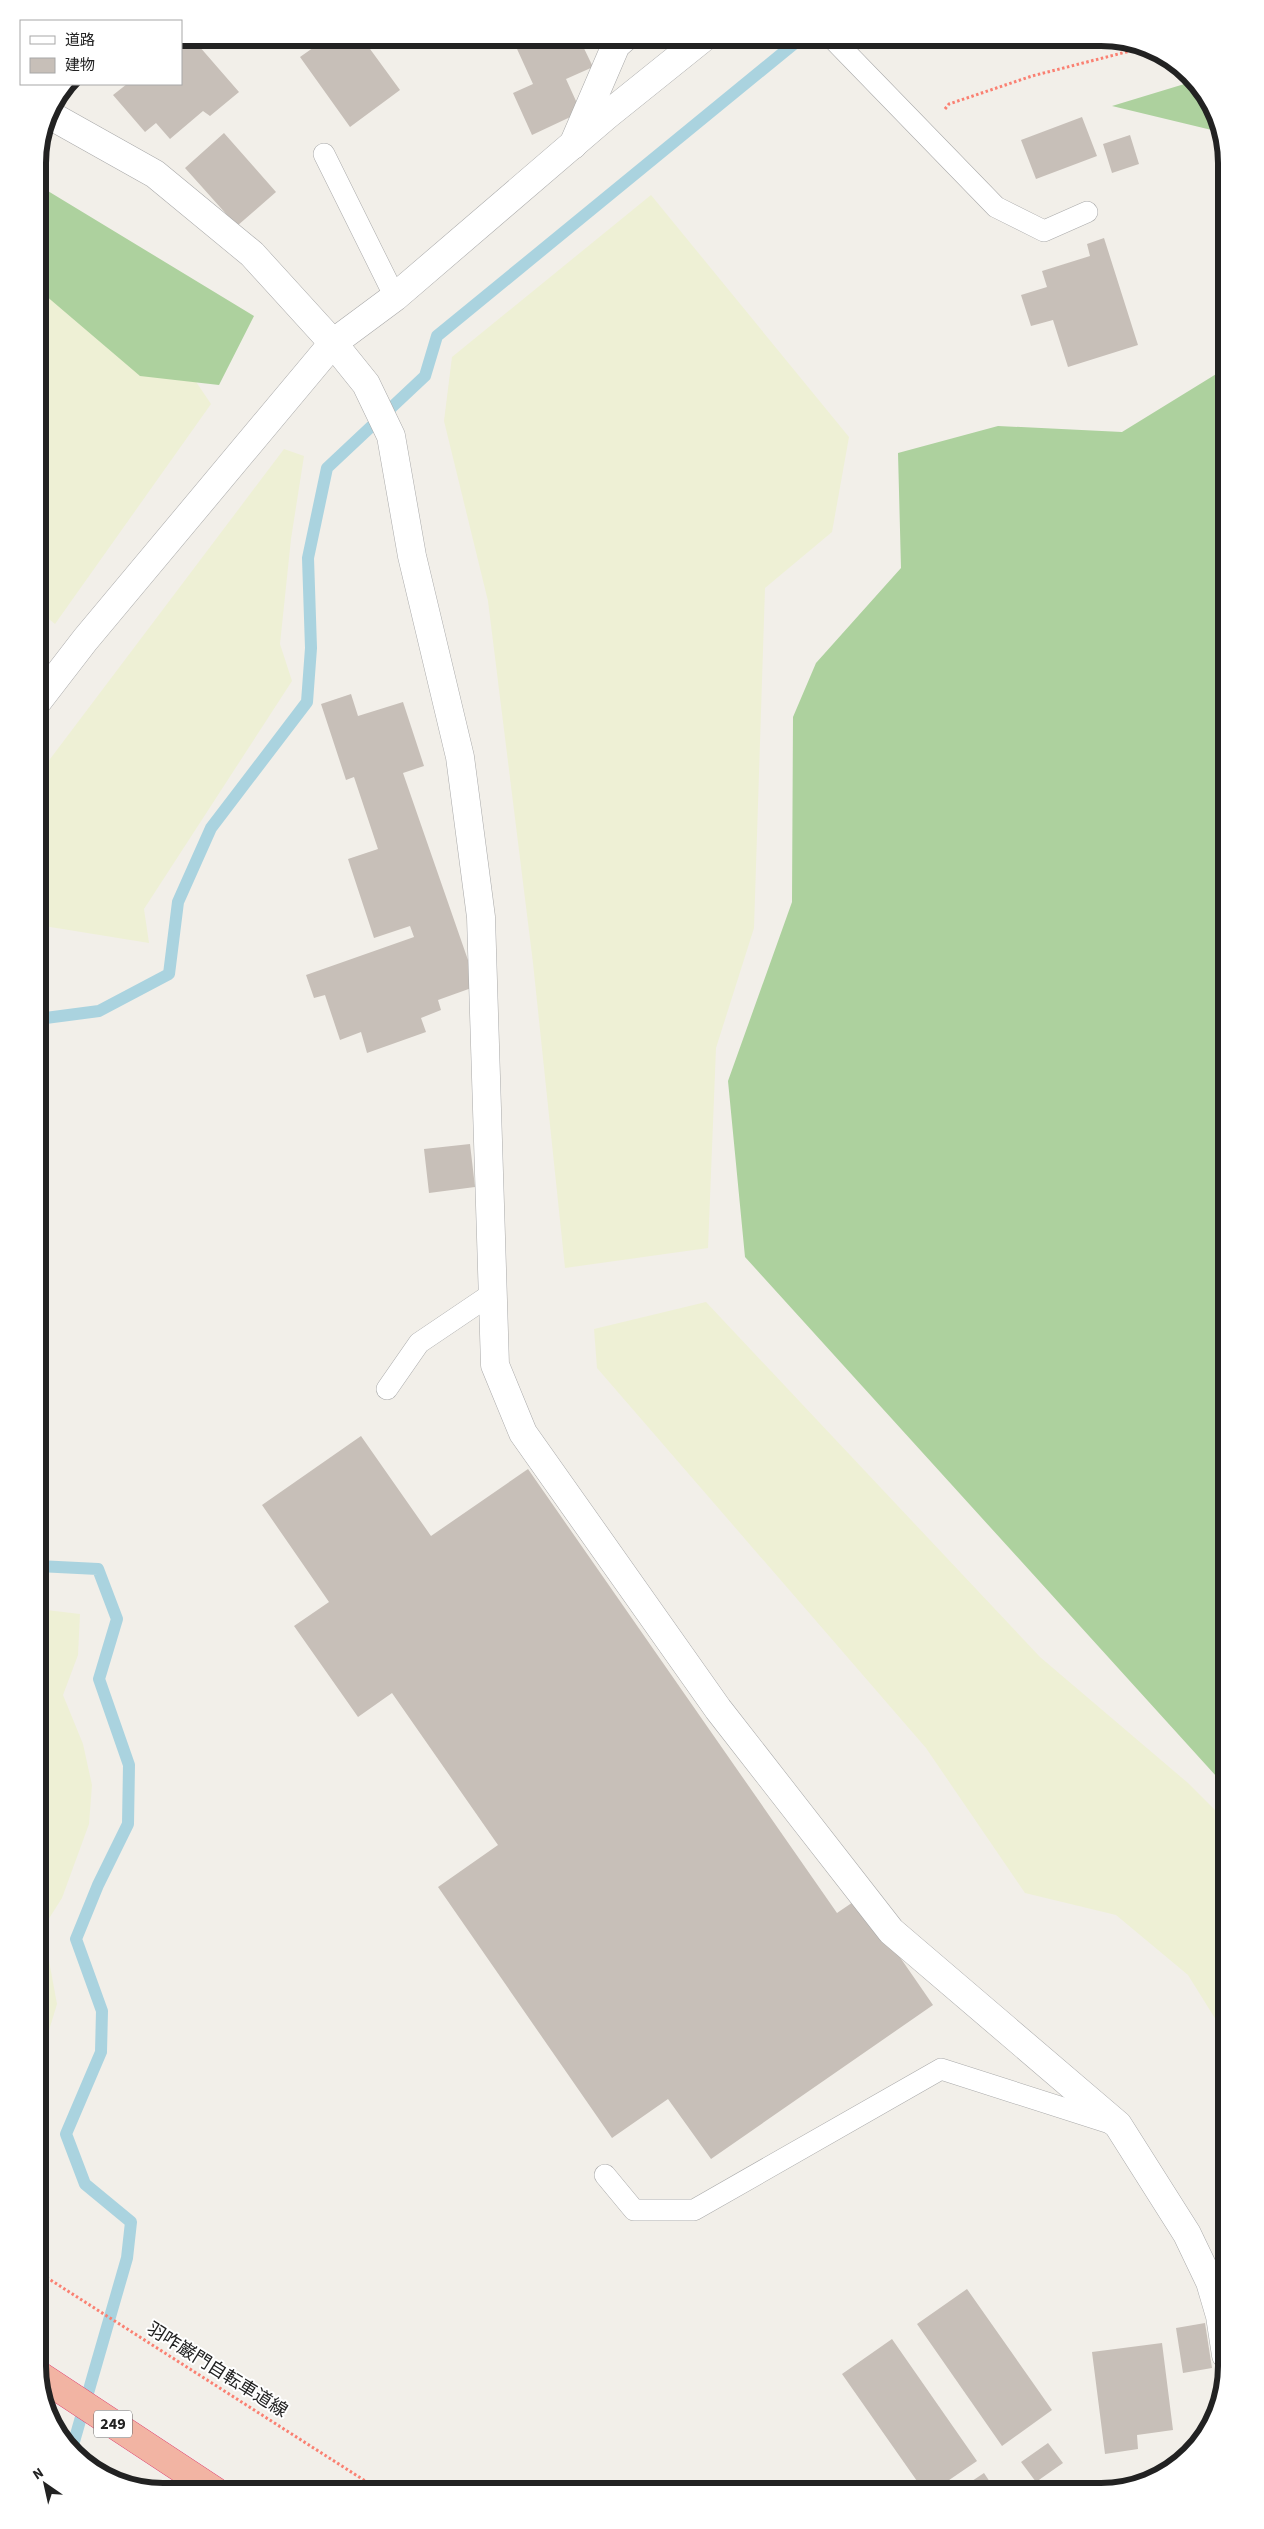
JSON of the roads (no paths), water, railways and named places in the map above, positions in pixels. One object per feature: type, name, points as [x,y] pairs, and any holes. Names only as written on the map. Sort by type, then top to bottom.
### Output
[{"type":"highway","name":"249","points":[[48,2381],[201,2482]]},
{"type":"street","points":[[573,145],[615,47]]},
{"type":"street","points":[[47,689],[84,640],[333,343],[395,297],[573,145],[692,47]]},
{"type":"street","points":[[55,118],[155,174],[252,254],[333,343],[366,384],[391,436],[412,556],[460,757],[481,917],[495,1365],[523,1433],[718,1709],[891,1931],[1118,2125],[1187,2234],[1218,2302]]},
{"type":"lane","points":[[841,47],[996,207],[1044,230],[1087,212]]},
{"type":"lane","points":[[324,154],[395,297]]},
{"type":"lane","points":[[387,1389],[419,1343],[493,1293]]},
{"type":"lane","points":[[605,2175],[634,2210],[694,2210],[941,2069],[1118,2125]]},
{"type":"waterway","points":[[47,1018],[99,1011],[169,974],[178,902],[211,828],[307,702],[311,648],[308,558],[327,468],[425,376],[437,336],[790,47]]},
{"type":"waterway","points":[[46,1566],[98,1569],[117,1619],[99,1679],[129,1765],[128,1824],[98,1885],[76,1939],[102,2011],[101,2052],[66,2134],[85,2184],[131,2222],[127,2258],[74,2442]]}]
